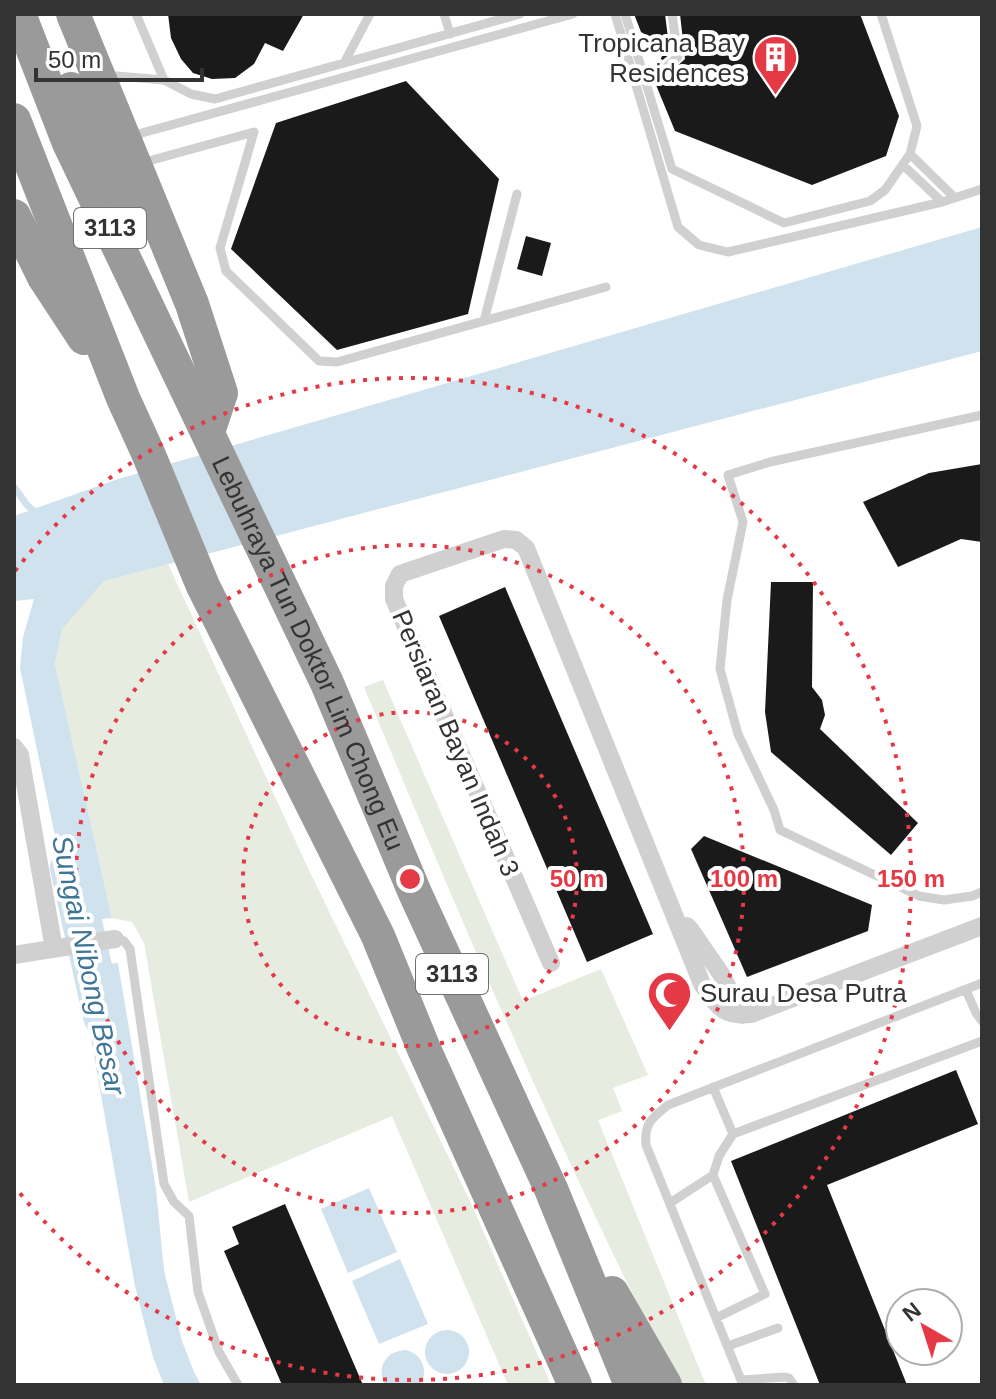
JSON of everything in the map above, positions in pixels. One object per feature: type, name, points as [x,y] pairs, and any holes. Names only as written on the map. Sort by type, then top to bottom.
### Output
[{"type":"highway","name":"Lebuhraya Tun Doktor Lim Chong Eu","points":[[19,14],[69,143],[327,683],[415,893],[551,1189],[631,1385]]},
{"type":"highway","points":[[42,14],[79,109],[169,300],[200,380],[205,427]]},
{"type":"highway","points":[[73,14],[192,304],[221,393],[205,427]]},
{"type":"highway","name":"Lebuhraya Tun Doktor Lim Chong Eu","points":[[14,120],[123,398],[203,586],[378,936],[424,1049],[575,1385]]},
{"type":"highway","points":[[14,216],[44,277],[123,398]]},
{"type":"highway","points":[[551,1189],[665,1385]]},
{"type":"street","name":"Persiaran Bayan Indah 3","points":[[551,963],[394,599],[394,586],[400,574],[504,539],[516,540],[526,548],[702,984],[721,1011],[734,1015],[751,1014],[982,926]]},
{"type":"street","points":[[14,747],[20,755],[61,948]]},
{"type":"street","points":[[14,955],[115,939]]},
{"type":"lane","points":[[136,14],[164,80]]},
{"type":"lane","points":[[344,63],[370,14]]},
{"type":"lane","points":[[444,14],[450,34]]},
{"type":"lane","points":[[97,74],[164,80],[191,94],[215,99],[520,14]]},
{"type":"lane","points":[[129,151],[573,14]]},
{"type":"lane","points":[[615,14],[678,227],[699,245],[728,252],[942,202],[982,189]]},
{"type":"lane","points":[[625,14],[672,169],[784,223],[870,201],[885,190],[910,154],[917,126],[881,14]]},
{"type":"lane","points":[[646,84],[678,57],[672,14]]},
{"type":"lane","points":[[129,151],[254,132],[220,248],[226,271],[319,361],[337,362],[606,287]]},
{"type":"lane","points":[[910,154],[955,198]]},
{"type":"lane","points":[[903,165],[942,202]]},
{"type":"lane","points":[[484,321],[517,194]]},
{"type":"lane","points":[[982,415],[770,462],[728,475],[743,522],[727,600],[720,669],[738,734],[774,810],[780,830],[919,896],[944,900],[982,892]]},
{"type":"lane","points":[[115,939],[124,941],[130,949],[164,1184],[174,1202],[189,1216],[198,1292],[219,1352],[238,1385]]},
{"type":"lane","points":[[794,1385],[785,1377],[742,1383],[646,1145],[645,1132],[650,1122],[668,1105],[982,983]]},
{"type":"lane","points":[[966,990],[982,1021]]},
{"type":"lane","points":[[670,1203],[713,1175],[719,1156],[733,1134],[982,1041]]},
{"type":"lane","points":[[713,1087],[733,1134]]},
{"type":"lane","points":[[713,1175],[765,1294],[716,1318]]},
{"type":"lane","points":[[728,1346],[778,1328]]},
{"type":"shaded area","points":[[168,564],[306,864],[469,1199],[551,1385],[508,1385],[392,1116],[189,1202],[144,943],[132,922],[112,918],[55,664],[61,629],[104,581]]},
{"type":"shaded area","points":[[383,680],[523,1001],[601,969],[648,1075],[613,1088],[622,1111],[598,1120],[706,1385],[678,1385],[554,1127],[364,687]]},
{"type":"water","points":[[982,227],[982,351],[104,581],[62,629],[55,664],[112,918],[73,922],[20,668],[23,637],[34,599],[14,601],[14,516],[118,479]]},
{"type":"water","points":[[118,963],[156,1189],[164,1271],[182,1341],[201,1385],[164,1385],[153,1357],[135,1286],[78,966]]},
{"type":"water","points":[[369,1188],[397,1252],[348,1273],[321,1209]]},
{"type":"water","points":[[400,1259],[428,1324],[379,1344],[352,1281]]},
{"type":"water","points":[[447,1330],[462,1337],[469,1352],[462,1367],[447,1374],[432,1367],[425,1352],[432,1337]]},
{"type":"water","points":[[406,1350],[416,1355],[422,1363],[424,1373],[421,1385],[385,1385],[382,1366],[385,1361],[393,1353]]},
{"type":"building","points":[[168,14],[304,14],[283,51],[265,43],[254,64],[235,78],[212,79],[193,73],[181,59],[171,38]]},
{"type":"building","points":[[634,14],[665,14],[670,54],[659,63],[666,47],[641,32]]},
{"type":"building","name":"Tropicana Bay Residences","points":[[680,14],[860,14],[899,116],[886,156],[812,185],[675,131],[656,85],[685,59]]},
{"type":"building","points":[[406,81],[499,179],[468,314],[337,350],[231,249],[276,123]]},
{"type":"building","points":[[526,236],[551,243],[542,276],[517,269]]},
{"type":"building","points":[[982,464],[982,542],[961,539],[898,567],[863,502],[929,473]]},
{"type":"building","points":[[771,582],[813,582],[812,687],[822,700],[825,715],[820,729],[918,823],[891,855],[771,752],[765,712]]},
{"type":"building","points":[[505,587],[653,934],[587,962],[439,616]]},
{"type":"building","points":[[704,836],[872,905],[868,931],[747,977],[691,849]]},
{"type":"building","points":[[956,1070],[978,1124],[827,1185],[884,1328],[884,1367],[900,1367],[907,1385],[820,1385],[731,1161]]},
{"type":"building","points":[[285,1204],[363,1385],[282,1385],[224,1251],[239,1244],[232,1227]]},
{"type":"waterway","points":[[14,487],[39,516]]},
{"type":"waterway","name":"Sungai Nibong Besar","points":[[70,868],[103,1016]]},
{"type":"place","name":"Tropicana Bay Residences","points":[[776,97]]},
{"type":"place","name":"Surau Desa Putra","points":[[669,1032]]}]
